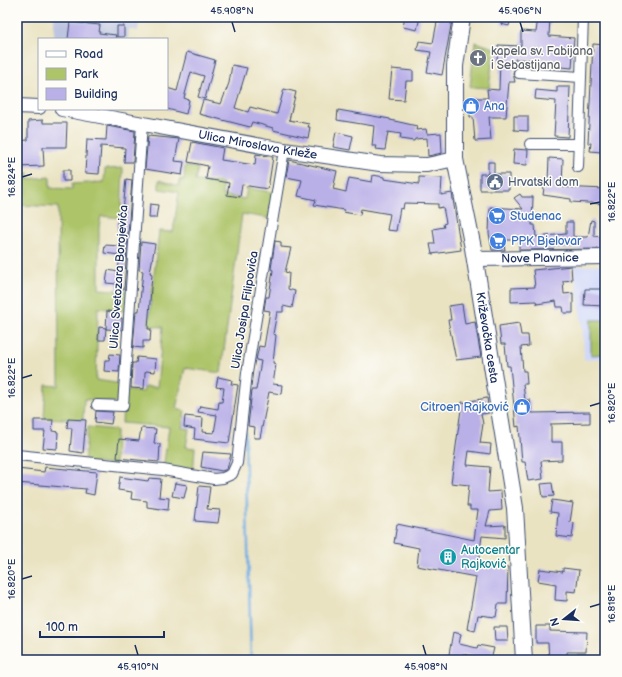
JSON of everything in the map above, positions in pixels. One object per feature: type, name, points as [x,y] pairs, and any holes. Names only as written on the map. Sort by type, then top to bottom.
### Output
[{"type":"main road","name":"Križevačka cesta","points":[[462,17],[455,66],[455,160],[475,259],[515,508],[524,660]]},
{"type":"main road","points":[[17,106],[38,107]]},
{"type":"main road","name":"Ulica Miroslava Krleže","points":[[67,110],[284,150],[380,164],[427,165],[455,160]]},
{"type":"main road","name":"Nove Plavnice","points":[[475,259],[605,258]]},
{"type":"street","points":[[578,167],[583,17]]},
{"type":"street","points":[[519,73],[581,77]]},
{"type":"street","name":"Ulica Svetozara Borojevića","points":[[97,404],[123,406],[142,124]]},
{"type":"street","points":[[530,144],[578,144]]},
{"type":"street","name":"Ulica Josipa Filipovića","points":[[17,455],[163,470],[214,479],[223,478],[232,474],[237,462],[247,373],[284,150]]},
{"type":"shaded area","points":[[54,17],[140,17],[138,31],[129,29],[128,38],[54,38]]},
{"type":"shaded area","points":[[605,265],[605,358],[584,360],[583,334],[574,266]]},
{"type":"green space","points":[[475,42],[494,48],[489,88],[470,87]]},
{"type":"green space","points":[[185,166],[198,168],[195,181],[223,183],[222,195],[245,199],[247,188],[277,193],[273,219],[242,214],[221,373],[185,368],[176,409],[185,411],[182,428],[189,429],[186,447],[195,448],[193,475],[163,470],[169,427],[122,423],[124,389],[143,392],[145,387],[157,387],[163,327],[148,326],[159,231],[173,232],[179,192],[159,189],[159,180],[179,186],[180,179],[184,180]]},
{"type":"green space","points":[[123,168],[121,218],[101,216],[99,227],[99,289],[127,291],[126,311],[98,308],[96,380],[122,384],[119,403],[84,399],[83,420],[44,418],[46,385],[59,386],[58,207],[17,205],[17,173],[29,173],[28,179],[50,177],[50,188],[72,189],[72,184],[104,182],[105,169]]},
{"type":"green space","points":[[591,320],[605,320],[605,354],[591,355]]},
{"type":"green space","points":[[88,427],[116,430],[115,465],[84,462]]},
{"type":"building","points":[[405,17],[420,17],[417,30],[403,27]]},
{"type":"building","points":[[438,17],[452,20],[442,75],[427,72],[431,52],[417,50],[419,41],[433,43]]},
{"type":"building","points":[[503,17],[511,17],[509,26],[501,24]]},
{"type":"building","points":[[538,17],[550,17],[549,36],[574,38],[572,68],[539,65],[539,60],[515,59],[515,68],[513,73],[515,82],[509,82],[506,117],[489,117],[491,140],[475,141],[473,117],[470,117],[470,98],[488,98],[487,89],[499,90],[500,60],[497,60],[498,45],[521,46],[521,31],[536,32]]},
{"type":"building","points":[[70,22],[100,25],[99,33],[116,35],[115,38],[68,38]]},
{"type":"building","points":[[117,26],[124,26],[124,37],[117,37]]},
{"type":"building","points":[[593,44],[605,45],[603,115],[605,115],[605,133],[603,133],[601,152],[590,151],[591,143],[588,143]]},
{"type":"building","name":"kapela sv. Fabijana i Sebastijana","points":[[477,50],[482,51],[482,62],[474,61]]},
{"type":"building","points":[[187,52],[215,60],[205,99],[198,97],[204,76],[191,72],[184,98],[189,100],[186,114],[168,109],[168,88],[177,91]]},
{"type":"building","points":[[232,65],[247,68],[235,108],[248,112],[250,107],[277,114],[284,89],[296,92],[289,120],[309,124],[308,127],[310,127],[308,138],[273,130],[273,128],[252,122],[250,127],[199,114],[203,100],[221,104],[229,83]]},
{"type":"building","points":[[392,69],[413,71],[413,81],[406,81],[404,100],[389,99]]},
{"type":"building","points":[[557,87],[570,87],[568,137],[554,136],[556,101],[535,99],[536,90],[557,92]]},
{"type":"building","points":[[338,110],[390,119],[417,126],[416,130],[426,129],[427,134],[441,133],[442,153],[428,156],[427,138],[415,139],[414,141],[400,139],[401,134],[388,132],[385,150],[376,149],[377,146],[372,146],[374,126],[337,120]]},
{"type":"building","points":[[514,116],[528,116],[528,131],[514,130]]},
{"type":"building","points":[[43,120],[43,123],[67,123],[66,147],[43,147],[44,166],[17,167],[17,141],[28,140],[28,121]]},
{"type":"building","points":[[107,126],[135,131],[133,162],[124,162],[125,148],[101,146],[99,174],[85,173],[87,139],[106,140]]},
{"type":"building","points":[[336,132],[353,136],[350,150],[333,147]]},
{"type":"building","points":[[148,136],[179,139],[175,161],[184,162],[182,175],[145,169]]},
{"type":"building","points":[[192,142],[223,148],[221,160],[255,165],[256,154],[273,157],[268,189],[242,185],[240,197],[227,195],[229,183],[206,179],[208,166],[188,162]]},
{"type":"building","points":[[514,149],[528,150],[527,165],[513,164]]},
{"type":"building","points":[[549,158],[563,159],[562,187],[605,189],[605,204],[571,202],[571,199],[543,195],[545,181],[548,181]]},
{"type":"building","points":[[289,160],[337,171],[333,189],[346,192],[349,178],[372,182],[373,175],[384,177],[384,179],[419,184],[419,177],[442,178],[441,195],[452,193],[461,250],[432,254],[430,244],[435,244],[433,229],[444,227],[443,224],[446,223],[443,207],[438,208],[438,204],[404,203],[403,209],[400,208],[396,231],[387,230],[390,214],[361,209],[360,215],[343,212],[344,210],[314,205],[316,200],[298,196],[302,180],[286,177]]},
{"type":"building","name":"Hrvatski dom","points":[[488,162],[494,162],[494,174],[509,174],[509,190],[480,190],[480,174],[488,174]]},
{"type":"building","points":[[63,170],[70,170],[70,181],[63,181]]},
{"type":"building","points":[[126,179],[132,180],[124,289],[117,289],[117,284],[106,283],[108,270],[118,272],[120,255],[104,253],[105,245],[120,246],[123,230],[117,229],[117,222],[122,223]]},
{"type":"building","points":[[520,194],[522,197],[533,197],[532,225],[535,225],[536,237],[566,234],[566,222],[573,222],[573,237],[588,237],[591,220],[594,221],[594,236],[601,237],[601,249],[519,250],[519,240],[503,240],[505,250],[492,250],[489,233],[490,207],[523,209],[514,198]]},
{"type":"building","points":[[150,204],[158,205],[156,218],[149,218]]},
{"type":"building","points":[[275,241],[281,242],[281,247],[291,248],[285,272],[289,273],[288,289],[295,291],[292,308],[283,306],[283,312],[277,312],[273,334],[276,335],[273,363],[276,364],[273,384],[282,385],[281,394],[269,392],[260,438],[254,438],[255,427],[248,426],[252,390],[256,390],[261,361],[256,360],[259,346],[264,347],[270,311],[264,310],[266,297],[269,297]]},
{"type":"building","points":[[141,242],[155,244],[150,273],[152,274],[148,329],[151,329],[150,341],[143,341],[143,348],[133,347],[136,311],[139,311],[143,271],[139,270]]},
{"type":"building","points":[[571,266],[572,280],[563,281],[564,294],[573,293],[573,313],[564,313],[563,307],[557,307],[556,301],[537,304],[536,301],[511,302],[511,288],[535,287],[533,270]]},
{"type":"building","points":[[585,289],[605,289],[605,306],[584,305]]},
{"type":"building","points":[[462,304],[465,324],[475,322],[481,357],[456,360],[448,320],[451,320],[449,306]]},
{"type":"building","points":[[107,311],[116,312],[115,318],[122,318],[122,330],[106,329]]},
{"type":"building","points":[[519,323],[521,335],[528,335],[529,346],[521,347],[523,371],[526,371],[527,384],[523,384],[525,400],[530,400],[532,413],[590,412],[590,423],[551,424],[551,442],[562,442],[562,460],[541,461],[543,479],[528,481],[525,462],[522,462],[519,426],[516,427],[510,366],[507,366],[505,344],[501,344],[499,326]]},
{"type":"building","points":[[99,327],[106,328],[105,340],[98,340]]},
{"type":"building","points":[[110,354],[120,355],[119,372],[104,371],[105,360],[109,360]]},
{"type":"building","points":[[137,357],[156,359],[155,372],[146,371],[145,373],[144,389],[131,388],[132,363],[136,363]]},
{"type":"building","points":[[218,377],[232,380],[231,384],[238,385],[229,443],[194,439],[195,429],[184,427],[185,416],[203,418],[202,432],[214,433],[217,415],[198,412],[200,406],[218,409],[219,402],[222,402],[224,388],[216,387]]},
{"type":"building","points":[[487,398],[489,413],[481,414],[483,424],[480,443],[491,444],[490,454],[469,451],[467,465],[490,467],[488,492],[501,491],[502,510],[490,511],[486,526],[505,525],[505,538],[482,536],[478,565],[508,567],[507,604],[498,604],[496,617],[478,615],[475,631],[467,629],[476,577],[417,566],[419,548],[394,543],[397,524],[474,540],[478,510],[470,510],[470,506],[467,506],[469,485],[451,483],[462,402],[470,403],[470,401]]},
{"type":"building","points":[[96,411],[113,412],[111,424],[95,422]]},
{"type":"building","points":[[68,419],[86,420],[83,453],[70,451],[72,428],[67,428]]},
{"type":"building","points":[[34,420],[53,420],[52,431],[58,432],[57,449],[43,448],[45,431],[34,431]]},
{"type":"building","points":[[141,428],[156,429],[154,443],[160,444],[159,462],[117,458],[119,439],[139,441]]},
{"type":"building","points":[[203,452],[231,454],[227,469],[222,471],[201,467]]},
{"type":"building","points":[[45,467],[97,472],[94,495],[85,493],[86,489],[17,483],[17,469],[44,472]]},
{"type":"building","points":[[120,477],[148,481],[149,478],[161,479],[159,497],[169,498],[168,510],[147,507],[147,501],[131,499],[132,492],[118,490]]},
{"type":"building","points":[[175,483],[187,485],[184,498],[172,496]]},
{"type":"building","points":[[552,483],[554,496],[543,497],[541,484]]},
{"type":"building","points":[[199,486],[210,487],[207,509],[220,510],[218,523],[195,521]]},
{"type":"building","points":[[552,500],[573,503],[570,522],[574,523],[572,538],[556,536],[558,513],[550,512]]},
{"type":"building","points":[[563,568],[579,570],[576,592],[567,591],[567,601],[555,600],[556,584],[538,581],[540,569],[563,572]]},
{"type":"building","points":[[536,626],[550,626],[550,631],[587,632],[586,652],[567,652],[567,660],[549,660],[548,643],[536,643]]},
{"type":"building","points":[[494,627],[507,627],[508,641],[495,641]]},
{"type":"building","points":[[453,632],[461,634],[459,644],[477,648],[478,645],[494,648],[491,660],[474,659],[475,657],[463,654],[461,660],[448,660]]},
{"type":"waterway","points":[[245,432],[251,660]]},
{"type":"place","name":"kapela sv. Fabijana i Sebastijana","points":[[478,58]]},
{"type":"place","name":"Ana","points":[[471,106]]},
{"type":"place","name":"Hrvatski dom","points":[[495,182]]},
{"type":"place","name":"Studenac","points":[[497,216]]},
{"type":"place","name":"PPK Bjelovar","points":[[498,241]]},
{"type":"place","name":"Citroen Rajković","points":[[522,407]]},
{"type":"place","name":"Autocentar Rajković","points":[[448,557]]}]
